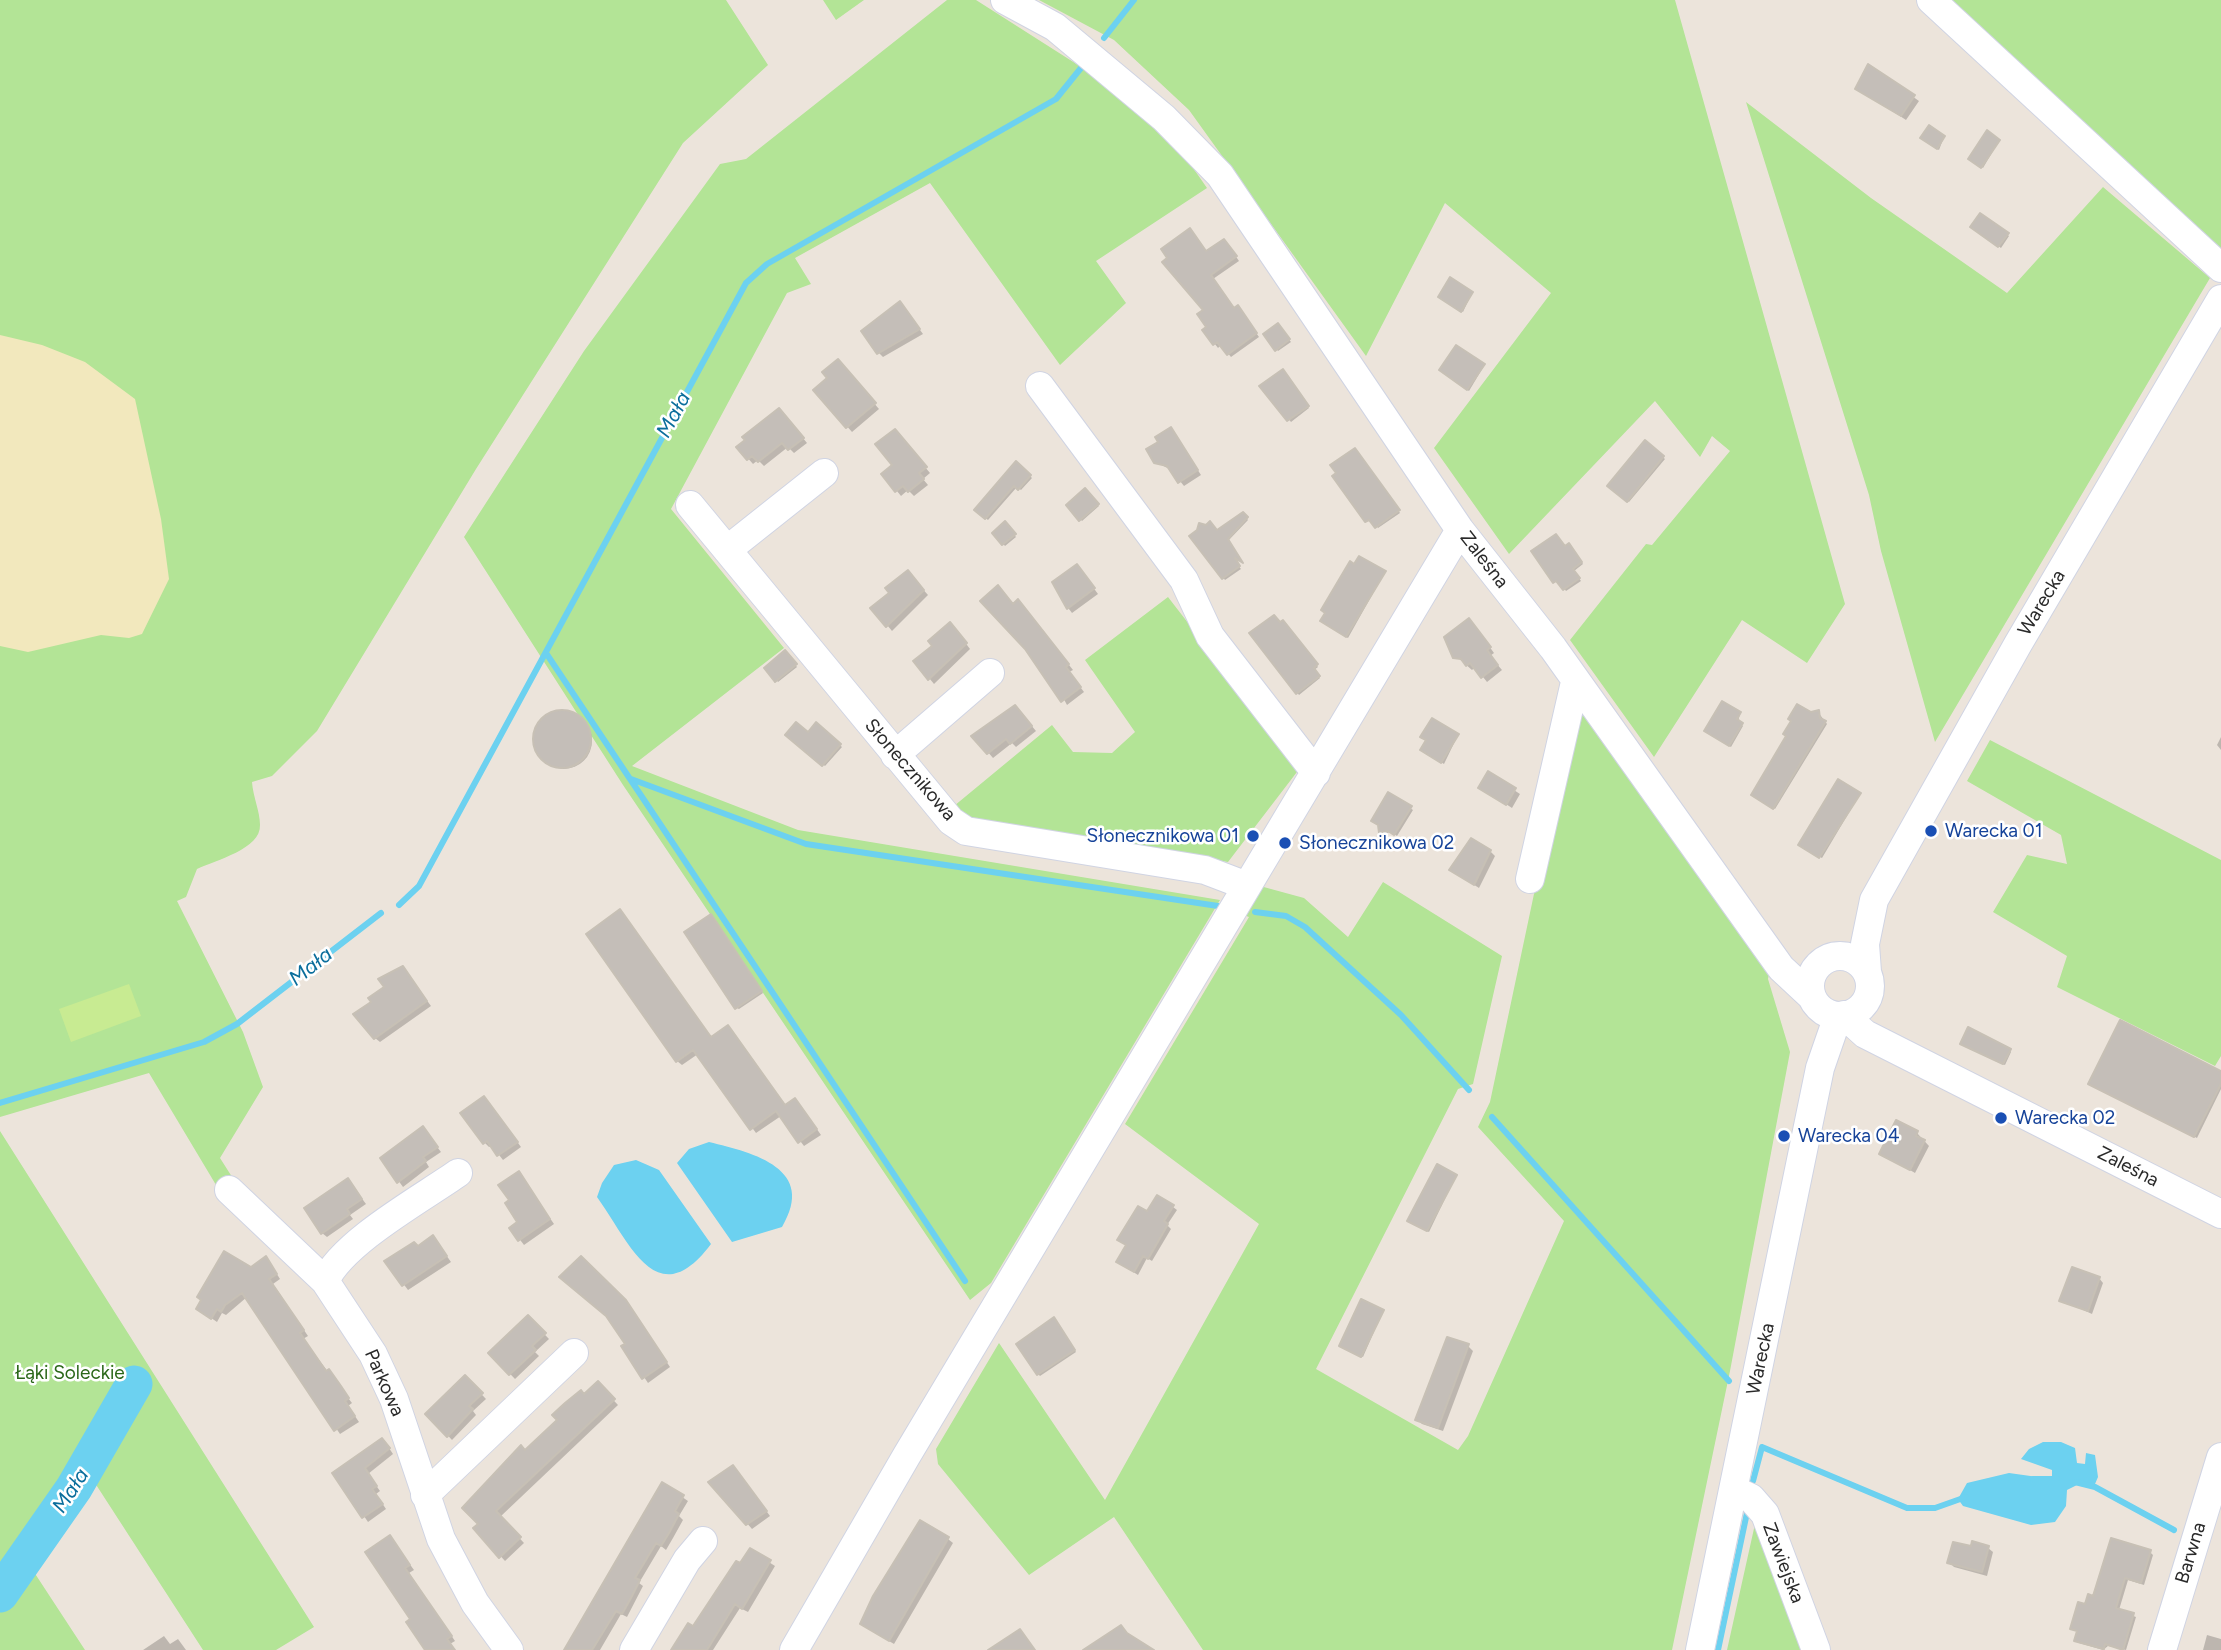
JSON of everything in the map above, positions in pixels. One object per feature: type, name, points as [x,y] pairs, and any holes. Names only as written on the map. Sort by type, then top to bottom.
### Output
[{"type":"street","name":"Zaleśna","points":[[1005,0],[1064,34],[1164,118],[1220,175],[1460,530],[1553,648],[1781,968],[1865,1034],[2221,1214]]},
{"type":"street","points":[[1931,0],[2221,268]]},
{"type":"street","name":"Warecka","points":[[1825,962],[1870,911],[1904,843],[2011,656],[2221,299]]},
{"type":"street","points":[[1040,386],[1184,580],[1210,636],[1316,773]]},
{"type":"street","points":[[727,550],[824,473]]},
{"type":"street","name":"Słonecznikowa","points":[[690,505],[944,813],[966,831],[1205,870],[1247,886]]},
{"type":"street","points":[[794,1650],[907,1455],[1460,530]]},
{"type":"street","points":[[895,755],[990,673]]},
{"type":"street","points":[[1530,879],[1575,682]]},
{"type":"street","name":"Warecka","points":[[1867,972],[1865,944],[1870,911]]},
{"type":"street","name":"Zaleśna","points":[[1760,937],[1825,962]]},
{"type":"street","points":[[1849,957],[1867,972],[1868,997],[1834,1009],[1810,981],[1825,962],[1849,957]]},
{"type":"street","name":"Warecka","points":[[1700,1650],[1820,1068],[1816,1041],[1834,1009]]},
{"type":"street","points":[[325,1281],[340,1256],[458,1173]]},
{"type":"street","name":"Parkowa","points":[[229,1189],[325,1281],[352,1320],[386,1378],[425,1495],[455,1569],[475,1604],[509,1650]]},
{"type":"street","points":[[425,1495],[574,1353]]},
{"type":"street","name":"Barwna","points":[[2162,1650],[2221,1457]]},
{"type":"street","name":"Zawiejska","points":[[1734,1490],[1751,1498],[1765,1514],[1816,1650]]},
{"type":"street","points":[[634,1650],[687,1560],[703,1541]]},
{"type":"green space","points":[[0,0],[726,0],[768,65],[683,143],[476,469],[317,731],[272,776],[252,782],[260,825],[253,841],[236,853],[197,869],[186,897],[177,901],[243,1032],[263,1087],[220,1158],[234,1180],[225,1200],[149,1073],[0,1117]]},
{"type":"green space","points":[[823,0],[864,0],[836,20]]},
{"type":"green space","points":[[947,0],[976,0],[1089,72],[1173,139],[1207,188],[1096,261],[1126,303],[1060,365],[930,183],[795,258],[811,284],[787,293],[671,509],[784,648],[632,766],[798,830],[1220,900],[991,1283],[970,1300],[623,785],[464,537],[584,351],[720,164],[746,159]]},
{"type":"green space","points":[[1039,0],[1675,0],[1845,604],[1807,663],[1742,620],[1654,757],[1570,640],[1646,544],[1652,545],[1730,451],[1712,436],[1700,457],[1655,401],[1509,554],[1434,448],[1551,293],[1445,203],[1366,356],[1189,110],[1114,40]]},
{"type":"green space","points":[[1939,0],[2221,0],[2221,255]]},
{"type":"green space","points":[[1746,102],[1871,198],[2007,293],[2103,187],[2210,278],[1935,742],[1881,551],[1869,495]]},
{"type":"green space","points":[[1168,597],[1300,768],[1228,862],[993,826],[969,818],[954,806],[1052,725],[1073,752],[1112,753],[1135,732],[1085,660]]},
{"type":"green space","points":[[1575,700],[1771,964],[1768,979],[1790,1052],[1730,1371],[1672,1650],[1203,1650],[1114,1517],[1029,1575],[938,1464],[936,1449],[999,1343],[1105,1500],[1259,1224],[1125,1124],[1249,917],[1241,914],[1260,886],[1304,898],[1348,937],[1383,882],[1502,956],[1473,1084],[1458,1089],[1316,1369],[1458,1450],[1468,1436],[1564,1221],[1478,1127],[1490,1102]]},
{"type":"green space","points":[[1990,740],[2221,860],[2221,1056],[2215,1066],[2057,987],[2067,956],[1993,912],[2027,855],[2067,864],[2061,835],[1967,781]]},
{"type":"green space","points":[[129,984],[141,1016],[71,1042],[59,1009]]},
{"type":"green space","name":"Łąki Soleckie","points":[[0,1131],[314,1627],[276,1650],[203,1650],[93,1480],[30,1566],[85,1650],[0,1650]]},
{"type":"green space","points":[[1757,1515],[1808,1650],[1727,1650]]},
{"type":"sand","points":[[0,335],[42,345],[85,362],[135,399],[161,519],[169,579],[142,634],[129,638],[101,635],[28,652],[0,646]]},
{"type":"water","points":[[709,1142],[762,1158],[786,1178],[792,1191],[791,1207],[782,1227],[732,1242],[677,1163],[689,1149]]},
{"type":"water","points":[[636,1160],[659,1170],[711,1244],[692,1265],[675,1274],[660,1273],[646,1265],[633,1251],[597,1197],[602,1183],[614,1165]]},
{"type":"water","points":[[2043,1442],[2061,1442],[2075,1448],[2077,1463],[2085,1464],[2086,1453],[2095,1455],[2098,1477],[2095,1484],[2079,1484],[2067,1490],[2066,1506],[2055,1522],[2031,1525],[1963,1506],[1958,1499],[1967,1483],[2009,1473],[2052,1479],[2052,1470],[2021,1459],[2029,1449]]},
{"type":"building","points":[[1868,64],[1915,95],[1901,116],[1855,89]]},
{"type":"building","points":[[1929,125],[1945,136],[1937,149],[1920,138]]},
{"type":"building","points":[[1987,130],[2000,140],[1981,168],[1968,159]]},
{"type":"building","points":[[1980,213],[2009,233],[1998,247],[1970,227]]},
{"type":"building","points":[[1190,228],[1206,251],[1224,239],[1237,256],[1211,275],[1234,308],[1238,305],[1257,333],[1227,355],[1217,342],[1213,345],[1202,330],[1206,327],[1197,314],[1203,310],[1162,262],[1167,258],[1161,249]]},
{"type":"building","points":[[1450,277],[1473,292],[1461,312],[1438,297]]},
{"type":"building","points":[[900,301],[920,329],[877,354],[861,331]]},
{"type":"building","points":[[1278,323],[1290,339],[1275,351],[1263,334]]},
{"type":"building","points":[[1456,345],[1485,364],[1467,390],[1439,370]]},
{"type":"building","points":[[838,359],[876,403],[846,428],[813,390],[827,378],[822,372]]},
{"type":"building","points":[[1283,369],[1309,406],[1287,421],[1259,386]]},
{"type":"building","points":[[779,408],[804,438],[788,450],[782,443],[758,462],[752,456],[747,460],[736,447],[745,440],[742,437]]},
{"type":"building","points":[[1171,427],[1198,470],[1178,483],[1167,466],[1154,463],[1146,449],[1158,442],[1155,437]]},
{"type":"building","points":[[895,429],[927,467],[919,473],[924,479],[908,492],[903,486],[895,492],[881,474],[892,465],[875,444]]},
{"type":"building","points":[[1645,440],[1664,456],[1627,502],[1607,486]]},
{"type":"building","points":[[1355,448],[1400,510],[1375,528],[1369,520],[1365,522],[1332,476],[1336,473],[1330,465]]},
{"type":"building","points":[[1016,461],[1031,475],[1018,490],[1014,486],[985,519],[974,510]]},
{"type":"building","points":[[1085,488],[1099,504],[1079,521],[1066,505]]},
{"type":"building","points":[[1243,512],[1248,517],[1228,539],[1243,563],[1235,558],[1240,566],[1222,579],[1189,536],[1197,530],[1199,523],[1206,525],[1210,521],[1217,530]]},
{"type":"building","points":[[1005,521],[1016,534],[1002,545],[992,533]]},
{"type":"building","points":[[1556,534],[1565,546],[1569,543],[1582,562],[1573,569],[1580,578],[1563,590],[1556,581],[1553,583],[1531,551]]},
{"type":"building","points":[[1359,556],[1386,571],[1346,637],[1320,621],[1325,613],[1321,610],[1350,561],[1354,564]]},
{"type":"building","points":[[1077,564],[1095,588],[1067,609],[1052,582]]},
{"type":"building","points":[[908,570],[924,590],[886,627],[870,608],[889,593],[885,588]]},
{"type":"building","points":[[998,585],[1013,604],[1018,599],[1069,664],[1066,667],[1081,687],[1061,702],[1025,649],[980,601]]},
{"type":"building","points":[[1274,615],[1280,622],[1283,620],[1318,664],[1314,668],[1320,676],[1296,694],[1249,633]]},
{"type":"building","points":[[1469,618],[1491,647],[1487,650],[1498,665],[1481,678],[1470,663],[1466,666],[1461,659],[1453,658],[1444,637]]},
{"type":"building","points":[[950,622],[967,643],[928,680],[913,661],[932,646],[928,641]]},
{"type":"building","points":[[785,650],[797,664],[775,682],[764,668]]},
{"type":"building","points":[[1722,701],[1741,712],[1737,719],[1743,723],[1729,746],[1704,731]]},
{"type":"building","points":[[1797,704],[1811,712],[1819,710],[1820,718],[1826,721],[1773,809],[1751,795],[1786,736],[1783,734],[1791,721],[1788,719]]},
{"type":"building","points":[[1015,705],[1032,726],[1010,744],[1006,739],[987,754],[971,736]]},
{"type":"building","points":[[556,710],[568,710],[583,718],[591,733],[591,745],[583,760],[568,768],[556,768],[541,760],[533,745],[533,733],[541,718]]},
{"type":"building","points":[[1432,718],[1459,734],[1441,763],[1420,750],[1426,740],[1420,737]]},
{"type":"building","points":[[796,722],[808,732],[816,722],[841,744],[822,766],[785,735]]},
{"type":"building","points":[[1488,771],[1516,788],[1506,805],[1478,788]]},
{"type":"building","points":[[1838,779],[1861,793],[1819,858],[1798,845]]},
{"type":"building","points":[[1388,792],[1412,806],[1394,835],[1388,831],[1379,833],[1378,825],[1371,821]]},
{"type":"building","points":[[1471,838],[1491,850],[1474,885],[1449,870]]},
{"type":"building","points":[[620,909],[711,1037],[728,1025],[785,1105],[795,1098],[817,1129],[798,1143],[776,1111],[750,1130],[693,1050],[676,1062],[586,934]]},
{"type":"building","points":[[711,914],[762,991],[735,1009],[684,932]]},
{"type":"building","points":[[403,966],[427,1001],[374,1039],[353,1014],[371,1002],[368,998],[384,987],[378,979]]},
{"type":"building","points":[[2120,1020],[2221,1071],[2221,1084],[2194,1137],[2088,1084]]},
{"type":"building","points":[[1968,1027],[2011,1049],[2003,1064],[1960,1044]]},
{"type":"building","points":[[484,1096],[518,1142],[497,1156],[487,1141],[483,1144],[460,1113]]},
{"type":"building","points":[[1896,1120],[1918,1131],[1916,1136],[1925,1140],[1910,1170],[1879,1154]]},
{"type":"building","points":[[423,1126],[438,1147],[423,1157],[426,1161],[397,1183],[380,1158]]},
{"type":"building","points":[[1437,1164],[1457,1175],[1427,1231],[1407,1221]]},
{"type":"building","points":[[519,1171],[550,1219],[518,1241],[509,1228],[517,1222],[505,1203],[509,1200],[498,1185]]},
{"type":"building","points":[[348,1178],[362,1199],[347,1209],[350,1214],[321,1234],[304,1208]]},
{"type":"building","points":[[1157,1195],[1174,1205],[1164,1221],[1168,1224],[1148,1259],[1143,1256],[1134,1272],[1116,1262],[1126,1245],[1117,1240],[1138,1206],[1147,1211]]},
{"type":"building","points":[[433,1235],[447,1256],[402,1286],[384,1261],[414,1242],[418,1246]]},
{"type":"building","points":[[224,1251],[251,1267],[266,1256],[277,1274],[269,1279],[304,1330],[300,1333],[326,1371],[329,1369],[349,1398],[345,1401],[355,1416],[334,1431],[242,1293],[225,1305],[221,1312],[217,1309],[211,1319],[196,1309],[201,1300],[197,1297]]},
{"type":"building","points":[[581,1256],[626,1300],[667,1362],[642,1379],[621,1346],[625,1344],[606,1316],[559,1277]]},
{"type":"building","points":[[2072,1267],[2100,1277],[2088,1311],[2059,1301]]},
{"type":"building","points":[[1361,1299],[1384,1310],[1361,1357],[1339,1346]]},
{"type":"building","points":[[528,1315],[546,1333],[532,1346],[536,1350],[509,1375],[488,1353]]},
{"type":"building","points":[[1054,1317],[1075,1350],[1037,1375],[1016,1344]]},
{"type":"building","points":[[1447,1337],[1469,1344],[1438,1428],[1415,1420]]},
{"type":"building","points":[[465,1375],[483,1393],[469,1406],[473,1409],[447,1437],[425,1414]]},
{"type":"building","points":[[598,1381],[615,1399],[496,1511],[521,1537],[499,1558],[473,1528],[478,1524],[462,1508],[521,1445],[525,1450],[557,1420],[552,1415],[581,1390],[584,1394]]},
{"type":"building","points":[[382,1438],[390,1448],[365,1468],[377,1486],[372,1489],[383,1504],[362,1518],[332,1473]]},
{"type":"building","points":[[733,1465],[767,1511],[746,1525],[708,1482]]},
{"type":"building","points":[[662,1482],[684,1495],[675,1511],[679,1514],[661,1546],[656,1543],[635,1578],[640,1580],[622,1614],[616,1611],[592,1650],[564,1650]]},
{"type":"building","points":[[920,1520],[949,1537],[889,1641],[860,1624],[873,1596]]},
{"type":"building","points":[[390,1535],[410,1565],[405,1568],[452,1636],[447,1639],[455,1650],[425,1650],[406,1622],[410,1619],[365,1552]]},
{"type":"building","points":[[2111,1538],[2151,1550],[2141,1583],[2125,1578],[2116,1608],[2134,1613],[2123,1650],[2105,1644],[2104,1649],[2074,1641],[2077,1631],[2070,1629],[2078,1602],[2085,1604],[2088,1594],[2093,1596]]},
{"type":"building","points":[[1972,1541],[1989,1546],[1982,1572],[1947,1563],[1953,1542],[1971,1546]]},
{"type":"building","points":[[750,1548],[771,1560],[742,1609],[735,1604],[707,1650],[671,1650],[688,1623],[693,1626],[736,1561],[740,1563]]},
{"type":"building","points":[[1121,1625],[1127,1633],[1154,1650],[1083,1650]]},
{"type":"building","points":[[1020,1629],[1035,1650],[988,1650]]},
{"type":"waterway","name":"Mała","points":[[1104,38],[1134,0]]},
{"type":"waterway","name":"Mała","points":[[399,905],[419,886],[746,283],[767,264],[1056,99],[1085,63]]},
{"type":"waterway","points":[[546,653],[965,1281]]},
{"type":"waterway","points":[[631,779],[806,844],[1218,906]]},
{"type":"waterway","points":[[1255,912],[1286,916],[1305,927],[1401,1015],[1469,1090]]},
{"type":"waterway","name":"Mała","points":[[0,1103],[204,1042],[237,1024],[381,913]]},
{"type":"waterway","points":[[1492,1117],[1729,1381]]},
{"type":"waterway","name":"Mała","points":[[0,1594],[74,1488],[134,1384]]},
{"type":"waterway","points":[[1753,1481],[1762,1447],[1907,1508],[1935,1508],[1966,1497]]},
{"type":"waterway","points":[[2033,1479],[2057,1479]]},
{"type":"waterway","points":[[2075,1482],[2095,1487],[2174,1530]]},
{"type":"waterway","points":[[1718,1650],[1748,1508]]},
{"type":"place","name":"Warecka 01","points":[[1931,831]]},
{"type":"place","name":"Słonecznikowa 01","points":[[1253,836]]},
{"type":"place","name":"Słonecznikowa 02","points":[[1285,843]]},
{"type":"place","name":"Warecka 02","points":[[2001,1118]]},
{"type":"place","name":"Warecka 04","points":[[1784,1136]]}]
